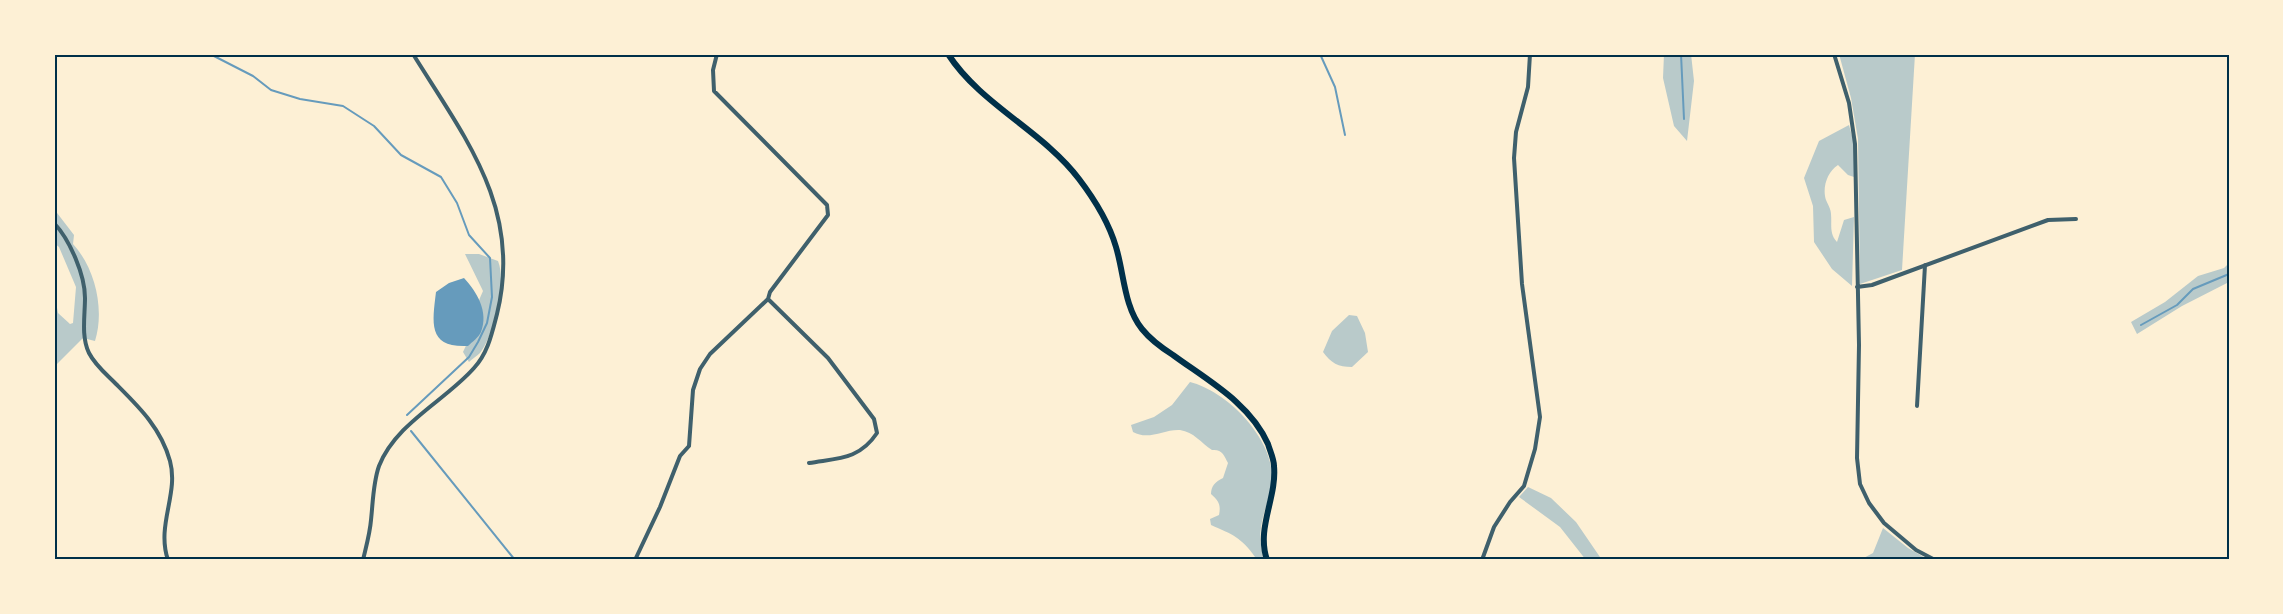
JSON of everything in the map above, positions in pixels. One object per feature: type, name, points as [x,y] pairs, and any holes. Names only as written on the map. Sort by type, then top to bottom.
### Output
[{"type":"main road","points":[[948,54],[965,76],[1047,147],[1078,178],[1111,230],[1131,310],[1142,329],[1160,346],[1240,404],[1257,426],[1275,464],[1274,483],[1263,532],[1267,560]]},
{"type":"street","points":[[363,560],[379,465],[388,449],[405,428],[448,393],[476,366],[487,350],[502,290],[503,247],[494,200],[485,174],[475,153],[412,54]]},
{"type":"street","points":[[635,560],[660,507],[680,456],[688,446],[693,390],[700,369],[710,354],[768,299],[770,292],[828,215],[827,205],[714,91],[713,70],[717,54]]},
{"type":"street","points":[[1482,560],[1494,527],[1510,502],[1524,486],[1535,448],[1540,417],[1522,284],[1514,158],[1516,132],[1528,87],[1530,54]]},
{"type":"street","points":[[1834,54],[1849,104],[1855,144],[1859,345],[1857,458],[1860,484],[1869,503],[1884,523],[1916,550],[1935,560]]},
{"type":"street","points":[[1857,287],[1872,285],[2048,219],[2076,219]]},
{"type":"street","points":[[54,223],[75,257],[78,267],[85,294],[88,351],[102,370],[144,411],[160,436],[170,462],[172,481],[163,528],[168,560]]},
{"type":"street","points":[[1917,406],[1925,265]]},
{"type":"street","points":[[768,299],[828,358],[874,419],[877,433],[868,447],[849,456],[809,463]]},
{"type":"shaded area","points":[[1664,54],[1691,54],[1694,81],[1687,141],[1674,126],[1663,78]]},
{"type":"shaded area","points":[[1839,54],[1915,54],[1902,270],[1860,284],[1858,139],[1851,98]]},
{"type":"shaded area","points":[[1849,125],[1854,143],[1854,177],[1848,175],[1838,165],[1828,176],[1825,190],[1831,212],[1832,232],[1837,242],[1844,220],[1854,217],[1852,286],[1832,269],[1814,242],[1813,206],[1804,178],[1819,141]]},
{"type":"shaded area","points":[[54,209],[74,235],[73,244],[87,265],[96,289],[99,316],[95,341],[83,338],[54,367],[54,292],[58,313],[70,324],[73,323],[76,287],[59,247],[54,243]]},
{"type":"shaded area","points":[[465,254],[479,254],[498,261],[501,282],[498,308],[490,334],[480,353],[469,362],[463,352],[483,291]]},
{"type":"shaded area","points":[[2229,263],[2229,282],[2182,306],[2137,334],[2131,322],[2165,302],[2198,276],[2224,268]]},
{"type":"shaded area","points":[[1349,315],[1357,316],[1365,333],[1368,352],[1352,367],[1335,364],[1323,352],[1332,331]]},
{"type":"shaded area","points":[[1190,382],[1204,387],[1231,405],[1255,430],[1263,444],[1272,474],[1271,488],[1260,532],[1263,560],[1254,560],[1255,557],[1241,541],[1211,525],[1210,519],[1219,515],[1220,508],[1218,501],[1211,494],[1212,489],[1223,478],[1228,463],[1222,453],[1212,450],[1185,431],[1174,430],[1151,435],[1133,432],[1131,425],[1154,417],[1172,405]]},
{"type":"shaded area","points":[[1528,487],[1551,498],[1576,522],[1602,560],[1586,560],[1560,527],[1519,497]]},
{"type":"shaded area","points":[[1883,528],[1908,548],[1929,560],[1860,560],[1873,553]]},
{"type":"water","points":[[464,278],[483,310],[483,325],[480,334],[468,346],[455,346],[439,338],[436,332],[434,314],[436,292],[449,283]]},
{"type":"waterway","points":[[210,54],[253,76],[271,90],[300,99],[343,106],[374,126],[401,155],[441,177],[457,203],[469,235],[490,258],[492,297],[487,323],[478,342],[469,357],[407,415]]},
{"type":"waterway","points":[[1320,54],[1335,87],[1345,135]]},
{"type":"waterway","points":[[1681,54],[1684,119]]},
{"type":"waterway","points":[[2141,325],[2177,305],[2193,289],[2229,274]]},
{"type":"waterway","points":[[411,431],[515,560]]}]
